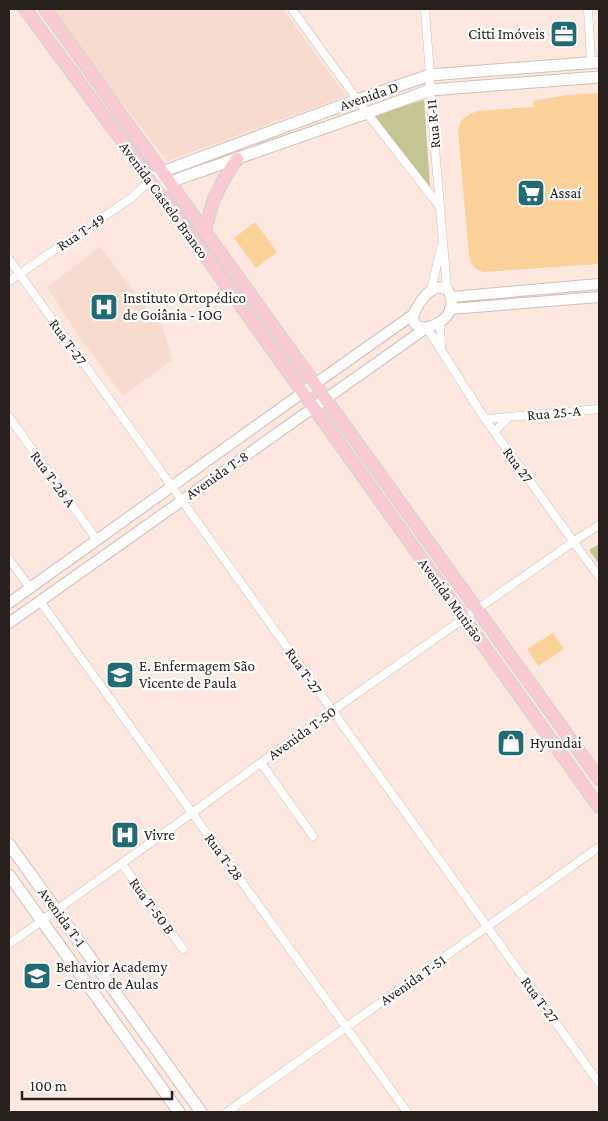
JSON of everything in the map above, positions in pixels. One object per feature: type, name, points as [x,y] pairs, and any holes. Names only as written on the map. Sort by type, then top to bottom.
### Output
[{"type":"main road","name":"Avenida Castelo Branco","points":[[24,9],[154,184],[302,393]]},
{"type":"main road","name":"Avenida Castelo Branco","points":[[45,9],[315,384]]},
{"type":"main road","name":"Avenida D","points":[[154,184],[357,100],[430,75],[595,62]]},
{"type":"main road","name":"Avenida D","points":[[167,178],[237,159],[430,90],[599,77]]},
{"type":"main road","points":[[205,230],[212,201],[237,159]]},
{"type":"main road","name":"Avenida Mutirão","points":[[315,384],[599,779]]},
{"type":"main road","name":"Avenida Mutirão","points":[[302,393],[599,807]]},
{"type":"main road","name":"Avenida T-1","points":[[9,844],[201,1112]]},
{"type":"main road","name":"Avenida T-1","points":[[9,875],[180,1112]]},
{"type":"street","points":[[292,9],[357,100],[440,208]]},
{"type":"street","name":"Rua R-11","points":[[424,9],[440,208],[449,293]]},
{"type":"street","points":[[588,9],[595,62]]},
{"type":"street","name":"Rua T-49","points":[[9,281],[154,184]]},
{"type":"street","name":"Rua R-11","points":[[431,290],[443,239]]},
{"type":"street","name":"Rua T-27","points":[[9,259],[599,1083]]},
{"type":"street","points":[[449,293],[452,302],[450,309],[440,321],[427,328],[416,324],[414,314],[418,304],[431,290],[438,287],[449,293],[599,284]]},
{"type":"street","points":[[450,309],[599,297]]},
{"type":"street","name":"Avenida T-8","points":[[9,603],[414,314]]},
{"type":"street","points":[[440,321],[441,350]]},
{"type":"street","name":"Avenida T-8","points":[[9,623],[325,398],[427,328]]},
{"type":"street","name":"Rua 27","points":[[427,328],[485,419],[599,577]]},
{"type":"street","name":"Rua 25-A","points":[[485,419],[599,409]]},
{"type":"street","name":"Rua T-28 A","points":[[9,417],[97,540]]},
{"type":"street","name":"Rua 25-A","points":[[494,432],[509,417]]},
{"type":"street","name":"Avenida T-50","points":[[9,944],[332,711],[599,525]]},
{"type":"street","points":[[9,559],[30,588]]},
{"type":"street","name":"Rua T-28","points":[[40,601],[407,1112]]},
{"type":"street","points":[[261,763],[313,836]]},
{"type":"street","name":"Avenida T-51","points":[[227,1112],[599,847]]},
{"type":"street","name":"Rua T-50 B","points":[[122,864],[183,949]]},
{"type":"shaded area","points":[[50,9],[283,9],[346,96],[167,161]]},
{"type":"shaded area","name":"Instituto Ortopédico de Goiânia - IOG","points":[[100,247],[163,328],[172,360],[123,396],[81,339],[47,287]]},
{"type":"green space","points":[[424,100],[430,187],[373,116]]},
{"type":"green space","points":[[599,544],[599,564],[589,550]]},
{"type":"building","name":"Assaí","points":[[599,93],[599,264],[484,272],[476,269],[471,263],[469,255],[458,131],[460,123],[470,114],[478,111],[534,107],[533,101],[566,95]]},
{"type":"building","points":[[255,222],[277,252],[256,268],[234,238]]},
{"type":"building","points":[[553,633],[564,649],[538,666],[527,649]]},
{"type":"place","name":"Citti Imóveis","points":[[564,34]]},
{"type":"place","name":"Assaí","points":[[531,193]]},
{"type":"place","name":"Instituto Ortopédico de Goiânia - IOG","points":[[104,307]]},
{"type":"place","name":"E. Enfermagem São Vicente de Paula","points":[[120,675]]},
{"type":"place","name":"Hyundai","points":[[511,743]]},
{"type":"place","name":"Vivre","points":[[125,835]]},
{"type":"place","name":"Behavior Academy - Centro de Aulas","points":[[37,976]]}]
